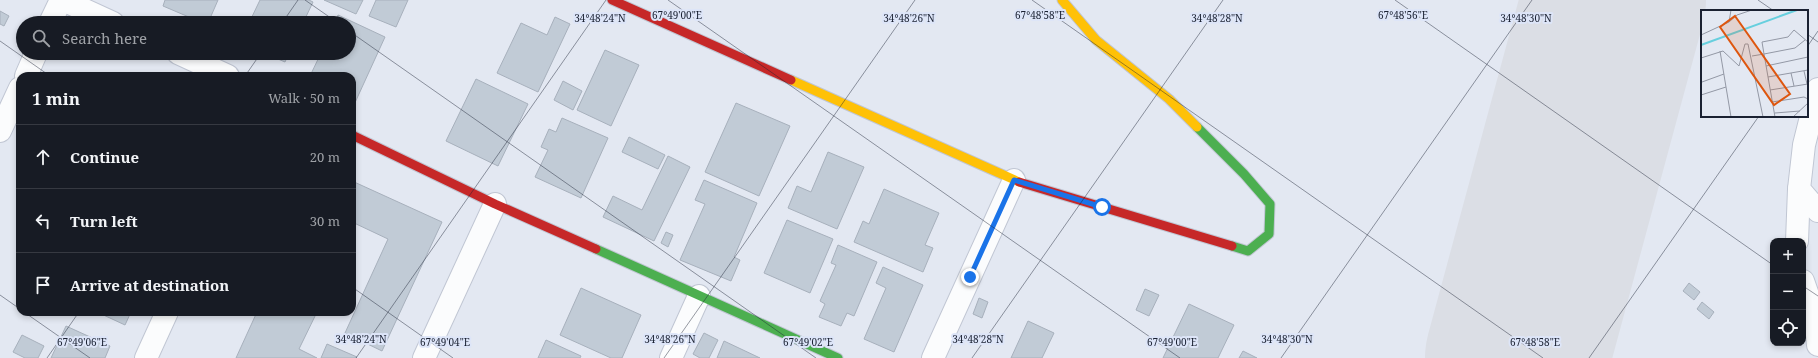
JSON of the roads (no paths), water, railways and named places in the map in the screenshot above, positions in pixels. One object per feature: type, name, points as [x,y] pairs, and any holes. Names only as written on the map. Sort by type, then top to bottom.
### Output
[{"type":"street","points":[[54,16],[62,0],[97,16]]},
{"type":"street","points":[[612,0],[1014,180],[1248,251],[1270,234],[1270,204],[1244,174],[1169,99],[1096,40],[1062,0]]},
{"type":"street","points":[[28,72],[33,60]]},
{"type":"street","points":[[193,60],[219,72]]},
{"type":"street","points":[[1797,238],[1799,189],[1804,145],[1818,90]]},
{"type":"street","points":[[0,131],[16,97]]},
{"type":"street","points":[[356,137],[495,204],[838,358]]},
{"type":"street","points":[[933,358],[1014,180]]},
{"type":"street","points":[[1799,189],[1818,211]]},
{"type":"street","points":[[424,358],[495,204]]},
{"type":"street","points":[[1806,290],[1815,316],[1818,345]]},
{"type":"street","points":[[671,358],[699,296]]},
{"type":"street","points":[[146,358],[165,316]]}]
